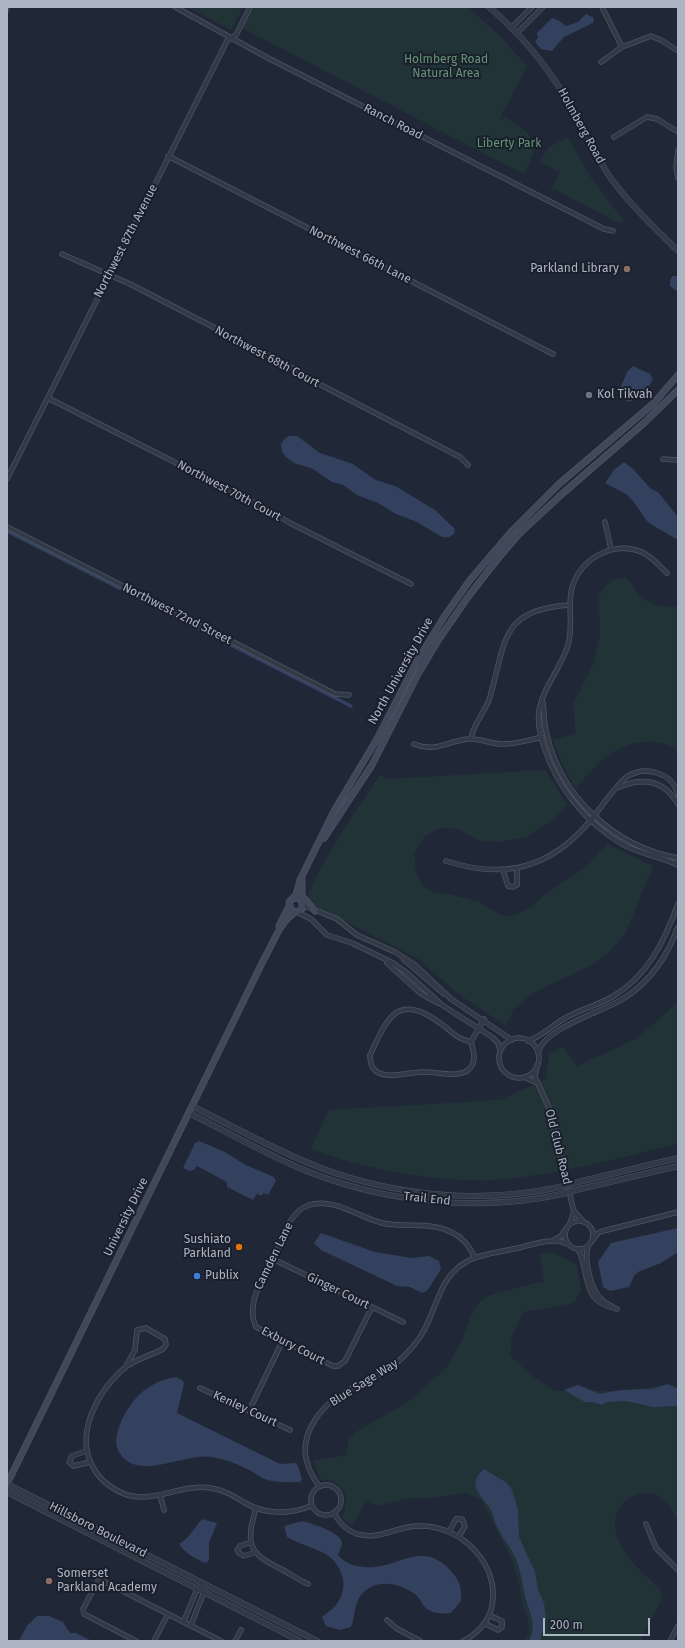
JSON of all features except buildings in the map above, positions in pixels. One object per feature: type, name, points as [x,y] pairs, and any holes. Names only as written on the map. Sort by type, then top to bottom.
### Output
[{"type":"main road","name":"North University Drive","points":[[303,875],[320,843],[334,811],[377,739],[428,642],[452,605],[490,556],[511,532],[559,484],[649,407],[678,375]]},
{"type":"main road","name":"North University Drive","points":[[320,843],[372,765],[418,674],[439,639],[468,597],[496,561],[519,534],[562,494],[644,423],[678,390]]},
{"type":"main road","points":[[490,556],[496,561]]},
{"type":"main road","points":[[303,875],[302,909],[296,912],[290,910],[288,906],[290,900],[294,898],[303,875]]},
{"type":"main road","points":[[302,895],[307,904],[315,911]]},
{"type":"main road","points":[[294,898],[300,899],[302,903]]},
{"type":"main road","name":"University Drive","points":[[264,959],[273,936],[288,906]]},
{"type":"main road","name":"University Drive","points":[[7,1484],[264,959],[282,926],[288,918],[296,912]]},
{"type":"street","name":"Ranch Road","points":[[174,7],[268,58],[604,229],[613,231]]},
{"type":"street","name":"Northwest 87th Avenue","points":[[7,479],[227,41],[238,31],[250,7]]},
{"type":"street","name":"Holmberg Road","points":[[489,7],[517,33],[539,58],[570,105],[592,148],[610,176],[640,214],[672,246],[678,250]]},
{"type":"street","points":[[511,28],[532,7]]},
{"type":"street","points":[[602,7],[622,47]]},
{"type":"street","points":[[517,33],[541,8]]},
{"type":"street","points":[[601,62],[622,47],[646,36],[656,37],[678,51]]},
{"type":"street","points":[[614,138],[647,117],[657,119],[678,132]]},
{"type":"street","points":[[678,150],[676,167],[678,178]]},
{"type":"street","name":"Northwest 66th Lane","points":[[168,156],[553,354]]},
{"type":"street","name":"Northwest 68th Court","points":[[62,254],[109,275],[302,373],[318,384],[460,457],[468,465]]},
{"type":"street","name":"Northwest 70th Court","points":[[48,398],[411,584]]},
{"type":"street","points":[[663,458],[678,460]]},
{"type":"street","points":[[605,522],[611,549]]},
{"type":"street","name":"Northwest 72nd Street","points":[[7,527],[335,694],[349,695]]},
{"type":"street","points":[[667,574],[656,561],[643,553],[627,549],[611,549],[590,560],[579,573],[572,587],[570,605],[572,626],[567,647],[560,667],[546,690],[538,720],[541,737],[555,775],[578,807],[590,820],[622,844],[678,865]]},
{"type":"street","points":[[471,739],[474,726],[486,709],[490,698],[503,646],[508,633],[518,622],[531,612],[542,608],[570,605]]},
{"type":"street","points":[[543,700],[547,736],[561,773],[582,803],[594,816],[614,832],[640,846],[678,858]]},
{"type":"street","points":[[414,744],[425,748],[432,748],[471,739],[508,744],[547,736]]},
{"type":"street","points":[[446,861],[473,869],[503,870],[517,869],[545,859],[557,852],[576,836],[617,788],[628,777],[639,772],[651,771],[668,779],[678,794]]},
{"type":"street","points":[[617,788],[636,781],[649,781],[658,784],[669,791],[678,804]]},
{"type":"street","points":[[503,870],[508,886],[513,888],[517,885],[517,869]]},
{"type":"street","points":[[302,903],[315,911],[337,919],[357,935],[374,944],[395,952],[420,968],[451,999]]},
{"type":"street","points":[[528,1041],[580,1010],[613,996],[634,981],[654,957],[667,934],[678,904]]},
{"type":"street","points":[[296,912],[311,919],[327,935],[342,939],[393,963],[407,973],[442,1005]]},
{"type":"street","points":[[522,1077],[533,1072],[537,1065],[538,1053],[542,1043],[561,1029],[607,1009],[635,991],[661,962],[668,951],[678,927]]},
{"type":"street","points":[[370,952],[374,944]]},
{"type":"street","points":[[388,950],[407,962],[451,999],[484,1019],[512,1040]]},
{"type":"street","points":[[384,960],[420,993],[442,1005],[492,1037],[498,1043],[500,1050],[499,1061],[503,1070],[514,1077],[531,1079],[538,1084]]},
{"type":"street","points":[[428,993],[434,986]]},
{"type":"street","points":[[471,1042],[457,1038],[440,1023],[430,1017],[405,1009],[388,1018],[370,1056],[370,1060],[374,1070],[383,1075],[424,1072],[459,1074],[469,1069],[474,1062],[471,1042],[484,1019]]},
{"type":"street","points":[[557,1023],[561,1029]]},
{"type":"street","points":[[500,1050],[505,1043],[520,1038],[528,1041],[534,1046],[538,1053]]},
{"type":"street","name":"Old Club Road","points":[[537,1065],[535,1077],[554,1123],[574,1211],[583,1221]]},
{"type":"street","name":"Trail End","points":[[192,1106],[305,1162],[346,1176],[382,1185],[440,1194],[468,1195],[523,1193],[560,1187],[678,1158]]},
{"type":"street","name":"Trail End","points":[[189,1113],[297,1167],[330,1179],[381,1193],[422,1200],[467,1203],[518,1200],[562,1194],[678,1166]]},
{"type":"street","name":"Camden Lane","points":[[253,1315],[257,1289],[292,1218],[296,1213],[309,1205],[330,1204],[382,1223],[445,1229],[466,1242],[474,1258]]},
{"type":"street","points":[[574,1211],[570,1223],[566,1229],[565,1235],[568,1244],[581,1254],[589,1290],[594,1298],[606,1307],[617,1309],[603,1301],[596,1292],[587,1258],[588,1246],[598,1233],[603,1231],[678,1212]]},
{"type":"street","points":[[570,1223],[576,1220],[583,1221],[590,1226],[603,1231]]},
{"type":"street","points":[[590,1226],[593,1232],[592,1241]]},
{"type":"street","name":"Blue Sage Way","points":[[319,1486],[309,1469],[305,1453],[307,1436],[316,1420],[335,1399],[380,1375],[406,1355],[425,1330],[439,1291],[458,1268],[474,1258],[554,1240],[561,1236],[566,1229]]},
{"type":"street","name":"Blue Sage Way","points":[[554,1240],[568,1244]]},
{"type":"street","points":[[576,1249],[588,1246]]},
{"type":"street","name":"Ginger Court","points":[[273,1259],[403,1322]]},
{"type":"street","name":"Exbury Court","points":[[253,1315],[256,1327],[282,1342],[333,1366],[342,1364],[372,1307]]},
{"type":"street","points":[[125,1368],[163,1349],[166,1345],[165,1339],[146,1328],[137,1330],[135,1350],[125,1368],[108,1386],[95,1408],[86,1433],[86,1451],[90,1462],[101,1479],[116,1490],[136,1497],[160,1495],[190,1488],[207,1487],[225,1491],[256,1508],[285,1512],[300,1510],[311,1506]]},
{"type":"street","points":[[249,1411],[282,1342]]},
{"type":"street","name":"Kenley Court","points":[[200,1388],[290,1430]]},
{"type":"street","points":[[86,1451],[72,1456],[69,1462],[74,1466],[90,1462]]},
{"type":"street","name":"Hillsboro Boulevard","points":[[7,1484],[317,1641]]},
{"type":"street","points":[[331,1485],[340,1493],[341,1504],[334,1513],[322,1515],[316,1512],[311,1506],[312,1494],[319,1486],[331,1485]]},
{"type":"street","name":"Hillsboro Boulevard","points":[[7,1492],[300,1641]]},
{"type":"street","points":[[160,1495],[164,1510]]},
{"type":"street","points":[[256,1508],[251,1525],[251,1542],[256,1552],[268,1563],[308,1584]]},
{"type":"street","points":[[334,1513],[343,1526],[356,1534],[363,1536],[378,1536],[402,1528],[429,1526],[459,1536],[473,1549],[487,1570],[493,1588],[493,1596],[489,1615],[484,1623],[473,1635],[463,1641]]},
{"type":"street","points":[[449,1532],[456,1519],[462,1519],[465,1522],[465,1526],[459,1536]]},
{"type":"street","points":[[646,1524],[656,1548],[678,1570]]},
{"type":"street","points":[[251,1542],[240,1546],[237,1550],[244,1556],[256,1552]]},
{"type":"street","points":[[136,1641],[84,1614],[83,1609],[98,1581],[105,1582],[221,1641]]},
{"type":"street","points":[[184,1621],[197,1589],[204,1584]]},
{"type":"street","points":[[191,1625],[204,1592],[204,1584]]},
{"type":"street","points":[[188,1613],[195,1617]]},
{"type":"street","points":[[154,1641],[168,1614]]},
{"type":"street","points":[[484,1623],[498,1630],[502,1627],[502,1621],[489,1615]]},
{"type":"street","points":[[387,1620],[396,1628],[420,1641]]},
{"type":"street","points":[[670,1641],[678,1626]]},
{"type":"street","points":[[236,1641],[241,1630]]},
{"type":"green space","points":[[187,7],[243,7],[231,30]]},
{"type":"green space","name":"Holmberg Road Natural Area","points":[[252,7],[468,7],[500,36],[527,66],[499,120],[507,118],[525,131],[533,141],[533,154],[524,174],[242,28]]},
{"type":"green space","points":[[568,137],[591,178],[623,220],[621,224],[552,188],[560,172],[540,162],[548,148]]},
{"type":"green space","points":[[626,577],[639,595],[648,602],[662,606],[678,607],[678,749],[661,743],[644,742],[619,749],[607,756],[575,788],[561,761],[553,740],[576,733],[573,704],[593,665],[600,637],[599,596],[604,587],[613,580]]},
{"type":"green space","points":[[546,770],[567,805],[548,823],[526,837],[500,842],[479,841],[458,829],[440,828],[424,837],[414,853],[416,872],[423,886],[435,893],[449,894],[479,902],[499,914],[511,917],[532,907],[544,895],[586,867],[608,844],[653,866],[625,934],[610,951],[594,964],[535,992],[514,1008],[506,1026],[457,993],[420,960],[306,901],[330,852],[380,775],[386,779]]},
{"type":"green space","points":[[678,1001],[678,1141],[673,1145],[562,1170],[517,1178],[487,1180],[444,1179],[405,1174],[367,1166],[311,1149],[329,1110],[500,1100],[546,1079],[549,1055],[562,1046],[577,1066],[633,1040],[651,1027]]},
{"type":"green space","points":[[552,1252],[577,1265],[581,1291],[574,1303],[523,1312],[512,1336],[510,1356],[531,1375],[555,1391],[622,1391],[667,1385],[678,1387],[678,1523],[673,1510],[665,1500],[657,1495],[648,1493],[630,1497],[618,1511],[615,1521],[615,1529],[618,1538],[626,1554],[632,1562],[657,1586],[662,1594],[660,1603],[646,1629],[642,1641],[525,1641],[529,1633],[528,1619],[523,1606],[520,1588],[512,1560],[481,1499],[465,1493],[433,1498],[410,1498],[377,1506],[366,1501],[352,1526],[342,1518],[346,1503],[344,1491],[335,1483],[320,1479],[313,1461],[347,1455],[348,1441],[356,1432],[412,1399],[446,1368],[460,1344],[472,1314],[479,1302],[490,1295],[544,1281],[540,1254]]},
{"type":"water","points":[[586,14],[594,18],[593,23],[564,37],[552,51],[541,49],[535,42],[538,37],[537,33],[552,18],[558,20],[566,26],[578,22]]},
{"type":"water","points":[[673,276],[678,276],[678,292],[670,286],[670,280]]},
{"type":"water","points":[[633,366],[650,374],[653,379],[649,386],[630,402],[625,400],[625,396],[619,391],[627,372]]},
{"type":"water","points":[[289,436],[297,436],[320,453],[353,464],[374,479],[397,487],[435,510],[455,529],[454,534],[449,537],[442,537],[417,522],[396,514],[378,503],[357,495],[343,485],[332,482],[313,469],[294,463],[286,457],[282,451],[281,444],[285,438]]},
{"type":"water","points":[[624,462],[633,469],[650,488],[658,492],[678,517],[678,540],[646,520],[633,501],[626,494],[605,483],[614,470]]},
{"type":"water","points":[[199,1141],[223,1151],[246,1165],[274,1177],[276,1181],[268,1195],[263,1193],[262,1196],[257,1194],[253,1200],[227,1187],[227,1182],[197,1166],[194,1170],[189,1171],[183,1168],[195,1143]]},
{"type":"water","points":[[678,1228],[678,1252],[661,1263],[638,1272],[634,1276],[629,1287],[610,1291],[603,1287],[598,1262],[611,1243]]},
{"type":"water","points":[[321,1233],[375,1252],[412,1258],[429,1256],[439,1261],[441,1269],[427,1291],[422,1293],[410,1287],[397,1286],[321,1250],[314,1243]]},
{"type":"water","points":[[176,1377],[183,1381],[184,1384],[177,1413],[280,1464],[296,1463],[302,1479],[300,1482],[276,1482],[264,1478],[236,1464],[211,1457],[200,1457],[162,1465],[149,1466],[137,1465],[127,1461],[119,1452],[116,1442],[119,1426],[130,1405],[141,1393],[153,1384]]},
{"type":"water","points":[[668,1384],[678,1389],[678,1406],[653,1407],[626,1401],[607,1402],[602,1405],[592,1402],[585,1402],[564,1390],[578,1385],[600,1394],[621,1390],[652,1389]]},
{"type":"water","points":[[484,1469],[507,1483],[512,1490],[518,1509],[519,1537],[535,1572],[538,1590],[544,1603],[546,1618],[540,1641],[529,1641],[533,1627],[519,1567],[513,1553],[498,1528],[491,1510],[476,1487],[477,1477]]},
{"type":"water","points":[[202,1519],[217,1523],[209,1543],[209,1560],[206,1563],[198,1560],[184,1550],[179,1544],[187,1538]]},
{"type":"water","points":[[302,1521],[337,1535],[341,1539],[342,1543],[338,1555],[350,1564],[373,1567],[418,1556],[431,1557],[438,1560],[451,1571],[458,1581],[461,1588],[461,1601],[451,1613],[436,1613],[425,1608],[416,1595],[402,1587],[379,1584],[365,1591],[359,1598],[351,1627],[340,1630],[326,1626],[322,1617],[338,1602],[343,1589],[343,1579],[334,1561],[328,1556],[287,1537],[284,1526]]},
{"type":"water","points":[[37,1616],[49,1616],[63,1622],[71,1633],[76,1633],[92,1641],[19,1641],[27,1626]]},
{"type":"waterway","points":[[7,12],[9,7]]},
{"type":"waterway","points":[[7,531],[351,706]]},
{"type":"place","name":"Parkland Library","points":[[627,269]]},
{"type":"place","name":"Kol Tikvah","points":[[589,395]]},
{"type":"place","name":"Sushiato Parkland","points":[[239,1247]]},
{"type":"place","name":"Publix","points":[[197,1276]]},
{"type":"place","name":"Somerset Parkland Academy","points":[[49,1581]]},
{"type":"park label","name":"Liberty Park","points":[[509,144]]}]
